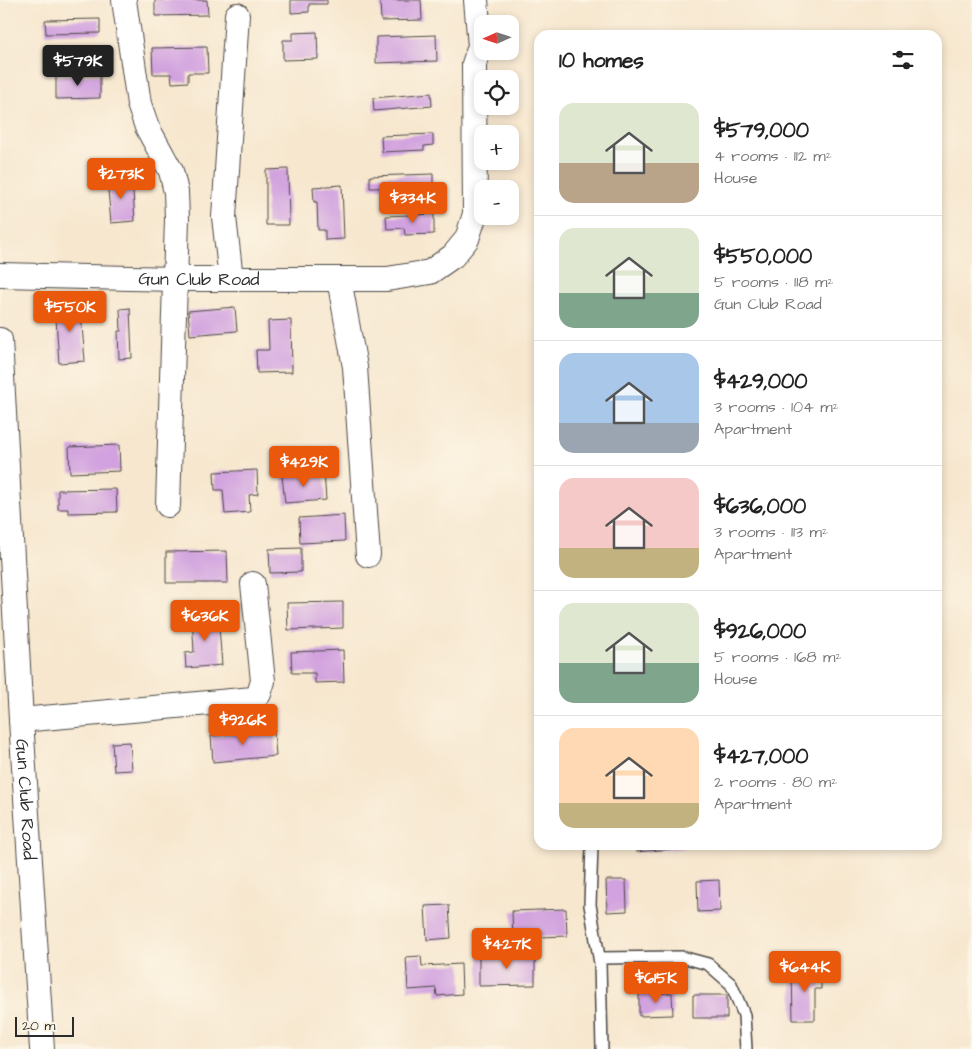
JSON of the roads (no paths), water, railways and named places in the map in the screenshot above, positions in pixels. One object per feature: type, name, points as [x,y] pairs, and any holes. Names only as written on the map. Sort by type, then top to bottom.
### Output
[{"type":"street","points":[[124,0],[139,104],[147,127],[171,171],[176,192],[168,505]]},
{"type":"street","name":"Gun Club Road","points":[[0,275],[175,279],[338,279],[387,278],[430,272],[453,256],[467,239],[475,214],[474,64],[480,46],[476,0]]},
{"type":"street","points":[[231,279],[224,217],[237,15]]},
{"type":"street","points":[[338,279],[356,367],[368,555]]},
{"type":"street","name":"Gun Club Road","points":[[0,340],[21,720],[42,1049]]},
{"type":"street","points":[[21,720],[253,699],[259,694],[263,682],[253,584]]},
{"type":"lane","points":[[592,850],[590,905],[599,958],[602,1049]]},
{"type":"lane","points":[[599,958],[682,957],[708,964],[731,984],[744,1015],[746,1049]]}]
